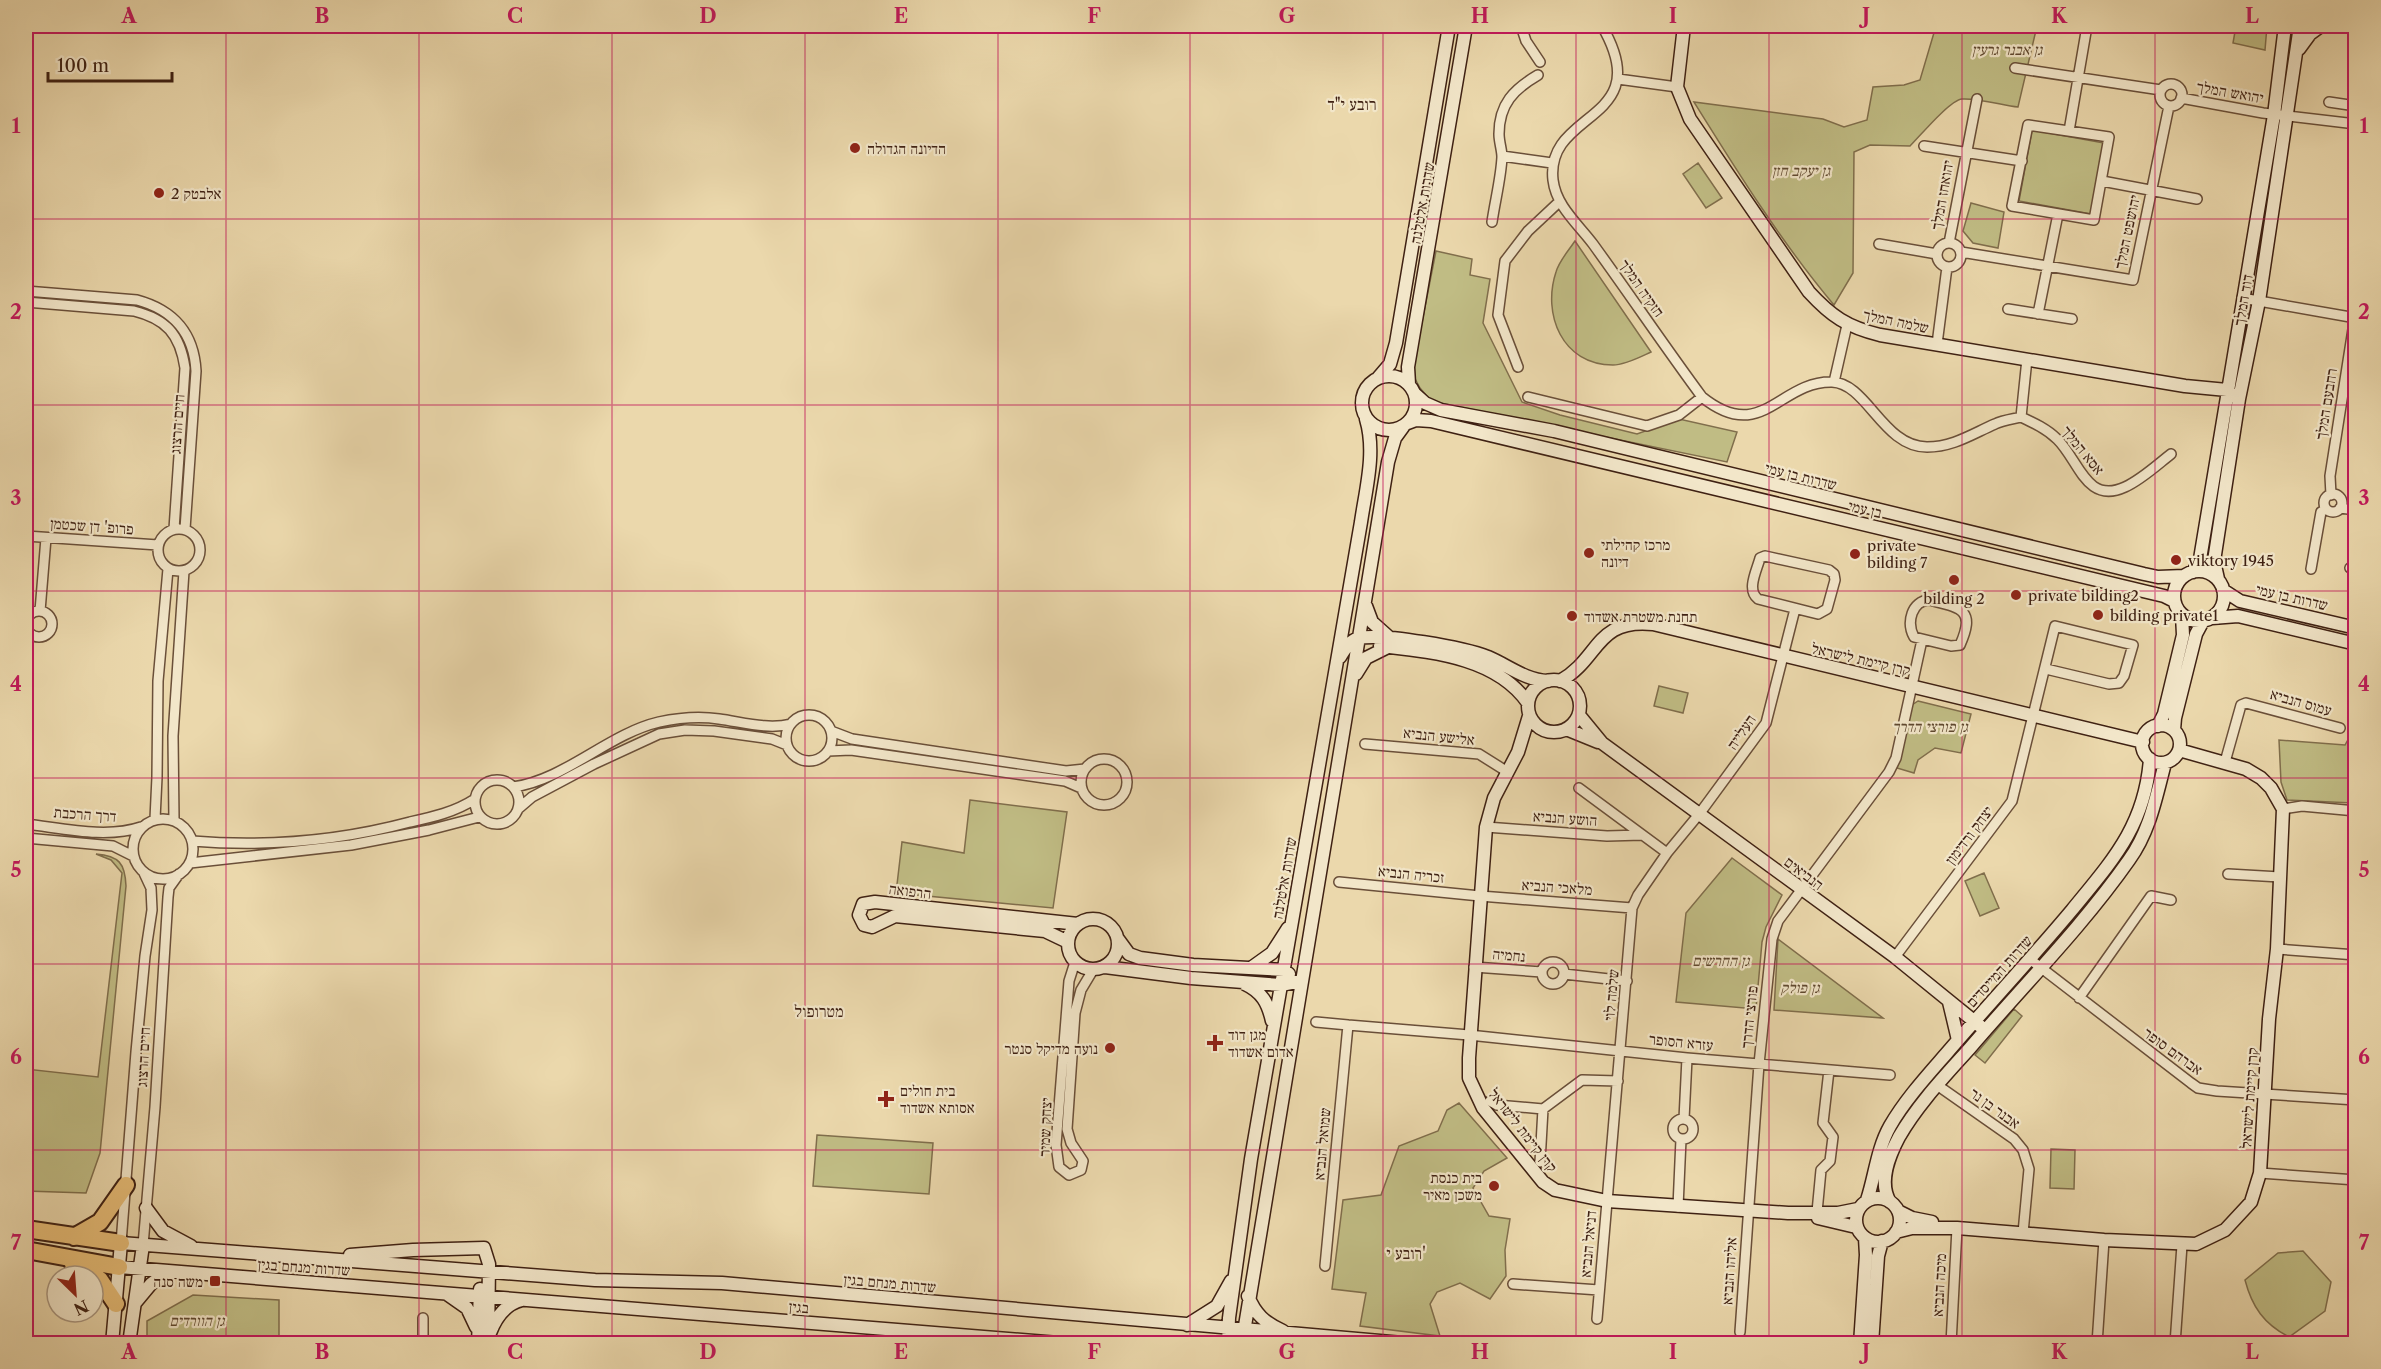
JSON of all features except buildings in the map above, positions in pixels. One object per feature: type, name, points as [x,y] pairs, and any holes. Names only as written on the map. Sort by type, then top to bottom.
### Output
[{"type":"highway","points":[[74,1237],[100,1222],[126,1185]]},
{"type":"highway","points":[[26,1229],[121,1243]]},
{"type":"highway","points":[[26,1251],[119,1267]]},
{"type":"highway","points":[[56,1256],[94,1275],[116,1304]]},
{"type":"street","name":"שדרות אלטלנה","points":[[1378,378],[1390,364],[1396,343],[1449,26]]},
{"type":"street","name":"שדרות אלטלנה","points":[[1412,389],[1408,367],[1466,26]]},
{"type":"street","points":[[1521,26],[1526,41],[1540,62]]},
{"type":"street","points":[[1502,156],[1552,164],[1561,142],[1604,105],[1618,79],[1619,66],[1616,53],[1602,26]]},
{"type":"street","name":"שלמה המלך","points":[[1684,26],[1677,87],[1690,119],[1803,282],[1823,307],[1847,325],[1880,335],[2185,386],[2240,399]]},
{"type":"street","name":"דוד המלך","points":[[2189,574],[2200,559],[2274,115],[2284,26]]},
{"type":"street","name":"דוד המלך","points":[[2221,585],[2214,561],[2240,399],[2259,302],[2300,26]]},
{"type":"street","points":[[2297,52],[2310,34],[2321,26]]},
{"type":"street","points":[[2069,131],[2086,32]]},
{"type":"street","points":[[2015,68],[2161,90],[2161,100],[2169,106]]},
{"type":"street","points":[[1492,222],[1502,156],[1499,144],[1500,125],[1506,103],[1518,87],[1538,75]]},
{"type":"street","points":[[1618,79],[1677,87]]},
{"type":"street","name":"יהואש המלך","points":[[2161,90],[2173,84],[2181,90],[2181,98],[2176,105],[2169,106]]},
{"type":"street","name":"יהואש המלך","points":[[2181,98],[2274,115]]},
{"type":"street","name":"יהואחז המלך","points":[[1949,243],[1977,99]]},
{"type":"street","points":[[2329,102],[2355,106]]},
{"type":"street","name":"יהושפט המלך","points":[[1949,243],[1957,245],[1961,252],[2133,280],[2169,106]]},
{"type":"street","points":[[2274,115],[2355,124]]},
{"type":"street","points":[[2028,125],[2109,138],[2094,220],[2012,206],[2022,161],[2028,125]]},
{"type":"street","name":"יהואחז המלך","points":[[1924,146],[2022,161]]},
{"type":"street","name":"חזקיה המלך","points":[[1552,164],[1555,192],[1559,202],[1593,244],[1702,397],[1720,410],[1749,415],[1773,407],[1810,386],[1834,382]]},
{"type":"street","points":[[2102,181],[2197,199]]},
{"type":"street","points":[[1518,367],[1498,315],[1505,261],[1528,231],[1559,202]]},
{"type":"street","points":[[2038,314],[2058,214]]},
{"type":"street","points":[[1947,267],[1939,261],[1937,254],[1941,246],[1949,243]]},
{"type":"street","points":[[1880,244],[1937,254]]},
{"type":"street","points":[[1947,267],[1958,263],[1961,252]]},
{"type":"street","points":[[1937,344],[1947,267]]},
{"type":"street","name":"חיים הרצוג","points":[[26,291],[137,300],[152,304],[168,313],[180,324],[190,340],[195,355],[196,371],[185,529]]},
{"type":"street","name":"רחבעם המלך","points":[[2242,298],[2355,315],[2330,476],[2331,495]]},
{"type":"street","name":"חיים הרצוג","points":[[26,302],[134,311],[150,315],[172,331],[179,344],[184,368],[174,529]]},
{"type":"street","points":[[2008,309],[2072,319]]},
{"type":"street","points":[[1847,325],[1834,382],[1848,387],[1896,436],[1918,446],[1949,445],[1997,423],[2021,417],[2027,359]]},
{"type":"street","points":[[1242,1344],[1248,1296],[1353,683],[1388,462],[1396,434],[1406,425],[1416,410],[1412,389],[1394,376],[1378,378],[1363,394],[1362,404],[1366,419],[1373,426],[1383,430],[1393,430],[1406,425]]},
{"type":"street","name":"שדרות בן עמי","points":[[1412,389],[1425,403],[1441,410],[1565,434],[2144,574],[2158,577],[2189,574]]},
{"type":"street","points":[[1528,398],[1647,426],[1679,415],[1702,397]]},
{"type":"street","name":"אסא המלך","points":[[2021,417],[2041,426],[2058,439],[2087,482],[2096,489],[2109,492],[2126,487],[2171,454]]},
{"type":"street","name":"שדרות אלטלנה","points":[[1228,1344],[1235,1272],[1251,1159],[1347,605],[1370,458],[1371,439],[1366,419]]},
{"type":"street","name":"בן עמי","points":[[1406,425],[1416,420],[1431,421],[2164,596],[2174,601]]},
{"type":"street","points":[[2326,509],[2325,500],[2331,495],[2340,498],[2340,508]]},
{"type":"street","points":[[2326,509],[2334,512],[2340,508],[2355,510]]},
{"type":"street","points":[[2311,569],[2321,512],[2326,509]]},
{"type":"street","points":[[174,529],[185,529],[195,536],[200,547],[198,560],[184,571],[168,569],[159,558],[158,545],[163,534],[174,529]]},
{"type":"street","name":"פרופ' דן שכטמן","points":[[26,536],[158,545]]},
{"type":"street","points":[[40,611],[46,538]]},
{"type":"street","points":[[1771,556],[1829,570],[1834,574],[1827,609],[1818,614],[1795,609],[1753,596],[1751,591],[1760,558],[1771,556]]},
{"type":"street","points":[[154,819],[158,681],[168,569]]},
{"type":"street","points":[[174,820],[174,714],[184,571]]},
{"type":"street","points":[[2158,726],[2164,714],[2183,635],[2182,615],[2174,601],[2177,584],[2189,574],[2206,572],[2221,585],[2223,603],[2196,634],[2174,730]]},
{"type":"street","name":"שדרות בן עמי","points":[[2221,585],[2241,601],[2355,628]]},
{"type":"street","points":[[1929,600],[1959,607],[1967,615],[1960,645],[1951,646],[1922,640],[1914,637],[1910,625],[1915,606],[1919,602],[1929,600]]},
{"type":"street","points":[[1365,602],[1372,622],[1390,643]]},
{"type":"street","points":[[1347,605],[1350,627],[1359,638]]},
{"type":"street","name":"העלייה","points":[[1700,813],[1766,723],[1785,656],[1795,609]]},
{"type":"street","points":[[2182,615],[2192,620],[2225,615],[2238,616],[2355,644]]},
{"type":"street","name":"קרן קיימת לישראל","points":[[1554,681],[1569,676],[1604,637],[1618,628],[1637,623],[1653,624],[2143,742]]},
{"type":"street","name":"יצחק ורדימון","points":[[1895,957],[2012,801],[2055,626],[2133,645],[2124,676],[2119,683],[2109,684],[2046,669]]},
{"type":"street","points":[[1337,661],[1348,644],[1359,638],[1372,637],[1390,643],[1456,659],[1494,671],[1512,684],[1538,727],[1544,730],[1555,732],[1566,729],[1579,715],[1580,700],[1577,693],[1567,683],[1531,678],[1495,660],[1461,649],[1390,643],[1366,658],[1357,671],[1353,683]]},
{"type":"street","name":"פורצי הדרך","points":[[1749,1211],[1772,939],[1778,921],[1889,772],[1896,758],[1922,640]]},
{"type":"street","name":"קרן קיימת לישראל","points":[[1577,693],[1585,659]]},
{"type":"street","points":[[1528,709],[1532,691],[1554,681]]},
{"type":"street","name":"עמוס הנביא","points":[[2226,762],[2241,705],[2246,703],[2340,728]]},
{"type":"street","name":"קרן קיימת לישראל","points":[[1518,752],[1528,709]]},
{"type":"street","name":"הנביאים","points":[[1579,715],[1602,743]]},
{"type":"street","points":[[190,862],[351,845],[429,830],[479,817],[491,824],[501,824],[510,820],[518,809],[532,797],[658,734],[685,730],[714,730],[772,739],[787,745],[798,758],[808,761],[820,759],[828,751],[832,741],[831,731],[826,723],[815,716],[800,717],[791,724],[774,727],[700,718],[656,723],[626,735],[540,780],[513,787]]},
{"type":"street","points":[[787,745],[787,734],[791,724]]},
{"type":"street","points":[[2158,726],[2168,726],[2174,730],[2179,739],[2179,750],[2174,758],[2164,763],[2150,759],[2144,752],[2143,742],[2148,731],[2158,726]]},
{"type":"street","name":"הנביאים","points":[[1566,729],[1602,743],[1700,813],[1801,890],[1895,957],[1985,1030]]},
{"type":"street","name":"קרן קיימת לישראל","points":[[1544,730],[1531,738],[1518,752],[1506,771],[1494,798],[1486,827],[1468,1069],[1472,1087],[1483,1108],[1534,1171],[1555,1190],[1607,1201],[1788,1213],[1838,1213],[1863,1204]]},
{"type":"street","points":[[831,731],[852,739],[1066,771],[1085,769]]},
{"type":"street","name":"אלישע הנביא","points":[[1365,744],[1479,754],[1506,771]]},
{"type":"street","points":[[828,751],[851,750],[1065,781],[1081,788],[1090,800],[1106,805],[1117,801],[1126,787],[1124,771],[1110,760],[1096,760],[1085,769],[1081,778],[1081,788]]},
{"type":"street","points":[[2179,750],[2246,769],[2261,778],[2271,788],[2283,809],[2302,806],[2355,811]]},
{"type":"street","name":"שדרות המייסדים","points":[[1894,1206],[1885,1190],[1888,1162],[1899,1138],[1914,1113],[1985,1030],[2117,856],[2140,810],[2149,778],[2150,759]]},
{"type":"street","name":"שדרות המייסדים","points":[[1863,1204],[1888,1128],[1903,1107],[1974,1021],[2036,964],[2128,861],[2142,840],[2150,819],[2164,763]]},
{"type":"street","points":[[479,817],[475,799],[479,789],[488,782],[499,780],[513,787],[519,797],[518,809]]},
{"type":"street","name":"הושע הנביא","points":[[1579,788],[1667,853]]},
{"type":"street","points":[[192,841],[244,845],[356,834],[447,812],[475,799]]},
{"type":"street","name":"קרן קיימת לישראל","points":[[1896,1232],[1912,1228],[1957,1228],[2182,1245],[2196,1244],[2210,1239],[2232,1225],[2251,1202],[2260,1173],[2264,1094],[2277,949],[2283,809]]},
{"type":"street","name":"שלמה לוי","points":[[1607,1201],[1632,908],[1638,895],[1667,853],[1700,813]]},
{"type":"street","points":[[154,819],[174,820],[183,825],[192,841],[193,850],[190,862],[179,874],[162,879],[144,873],[135,863],[133,856],[132,845],[135,835],[141,827],[154,819]]},
{"type":"street","name":"דרך הרכבת","points":[[26,824],[106,832],[123,832],[141,827]]},
{"type":"street","name":"הושע הנביא","points":[[1486,827],[1607,836],[1642,835]]},
{"type":"street","name":"דרך הרכבת","points":[[26,837],[113,846],[133,856]]},
{"type":"street","name":"חיים הרצוג","points":[[121,1243],[143,977],[152,910],[151,888],[144,873]]},
{"type":"street","name":"חיים הרצוג","points":[[144,1245],[168,897],[169,888],[179,874]]},
{"type":"street","points":[[2228,874],[2280,878]]},
{"type":"street","name":"זכריה הנביא","points":[[1340,882],[1480,896]]},
{"type":"street","name":"מלאכי הנביא","points":[[1480,896],[1632,908]]},
{"type":"street","points":[[2079,998],[2151,896],[2171,900]]},
{"type":"street","name":"הרפואה","points":[[1068,942],[1045,931],[896,916],[872,927],[864,925],[859,915],[863,904],[875,902],[1078,924]]},
{"type":"street","points":[[1088,920],[1103,921],[1112,927],[1129,954],[1140,958],[1193,965],[1284,970],[1301,981],[1281,985],[1099,968],[1086,969],[1075,962],[1068,949],[1068,942],[1078,924],[1088,920]]},
{"type":"street","points":[[1251,968],[1272,953],[1292,923]]},
{"type":"street","points":[[1099,968],[1116,955],[1118,939]]},
{"type":"street","points":[[2277,949],[2355,955]]},
{"type":"street","name":"יצחק שמיר","points":[[1075,962],[1070,981],[1056,1144],[1059,1167],[1069,1175],[1081,1170],[1083,1161],[1071,1143],[1067,1129],[1075,1013],[1081,990],[1099,968]]},
{"type":"street","name":"נחמיה","points":[[1554,962],[1563,967],[1564,974],[1562,981],[1552,984],[1543,979],[1542,972],[1547,963],[1554,962]]},
{"type":"street","name":"אברהם סופר","points":[[2036,964],[2198,1088],[2355,1100]]},
{"type":"street","name":"נחמיה","points":[[1474,967],[1542,972]]},
{"type":"street","name":"נחמיה","points":[[1564,974],[1627,981]]},
{"type":"street","points":[[1241,982],[1252,987],[1264,997],[1274,1027]]},
{"type":"street","points":[[1949,1001],[1958,1040]]},
{"type":"street","points":[[1316,1022],[1469,1035]]},
{"type":"street","name":"שמואל הנביא","points":[[1325,1266],[1348,1025]]},
{"type":"street","name":"עזרא הסופר","points":[[1469,1035],[1687,1058],[1890,1075]]},
{"type":"street","points":[[1684,1119],[1687,1058]]},
{"type":"street","points":[[1817,1212],[1821,1170],[1830,1161],[1833,1137],[1823,1123],[1829,1070]]},
{"type":"street","points":[[1494,1103],[1543,1109],[1582,1080],[1618,1081]]},
{"type":"street","name":"אבנר בן נר","points":[[1937,1085],[2014,1139],[2023,1150],[2029,1169],[2023,1233]]},
{"type":"street","points":[[1540,1162],[1543,1109]]},
{"type":"street","points":[[1684,1119],[1690,1122],[1693,1131],[1687,1138],[1681,1139],[1675,1135],[1673,1129],[1675,1122],[1684,1119]]},
{"type":"street","points":[[1678,1206],[1681,1139]]},
{"type":"street","points":[[2260,1173],[2355,1180]]},
{"type":"street","points":[[1860,1344],[1866,1255],[1865,1238],[1857,1227],[1856,1217],[1863,1204],[1878,1198],[1894,1206],[1900,1220],[1896,1232],[1889,1239],[1882,1241],[1865,1238]]},
{"type":"street","name":"דניאל הנביא","points":[[1597,1319],[1607,1201]]},
{"type":"street","name":"קרן קיימת לישראל","points":[[1894,1206],[1912,1218],[1957,1228]]},
{"type":"street","points":[[146,1208],[163,1231],[198,1250]]},
{"type":"street","name":"אליהו הנביא","points":[[1740,1332],[1749,1211]]},
{"type":"street","name":"קרן קיימת לישראל","points":[[1788,1213],[1857,1227]]},
{"type":"street","name":"מיכה הנביא","points":[[1951,1344],[1957,1228]]},
{"type":"street","points":[[2097,1344],[2104,1240]]},
{"type":"street","points":[[1872,1344],[1878,1256],[1882,1241]]},
{"type":"street","points":[[112,1344],[121,1243]]},
{"type":"street","name":"שדרות מנחם בגין","points":[[121,1243],[595,1280],[722,1283],[1414,1344]]},
{"type":"street","points":[[129,1344],[144,1245]]},
{"type":"street","points":[[2175,1344],[2182,1245]]},
{"type":"street","points":[[319,1258],[413,1250],[484,1248],[487,1254],[488,1272],[483,1296],[483,1339]]},
{"type":"street","name":"שדרות מנחם בגין","points":[[119,1267],[525,1300]]},
{"type":"street","points":[[134,1305],[151,1284],[167,1272]]},
{"type":"street","points":[[1187,1325],[1217,1306],[1235,1272]]},
{"type":"street","name":"דניאל הנביא","points":[[1513,1284],[1599,1290]]},
{"type":"street","points":[[440,1292],[455,1298],[467,1308],[483,1339]]},
{"type":"street","points":[[1248,1296],[1258,1316],[1271,1326],[1289,1334]]},
{"type":"street","points":[[483,1339],[507,1306],[525,1300]]},
{"type":"street","name":"בגין","points":[[525,1300],[1071,1344]]},
{"type":"street","points":[[423,1318],[423,1344]]},
{"type":"street","points":[[284,1343],[298,1344]]},
{"type":"green space","name":"גן יעקב חזן","points":[[1936,26],[2037,26],[2018,107],[1962,99],[1950,105],[1910,146],[1870,145],[1854,152],[1853,273],[1834,305],[1778,231],[1694,102],[1823,119],[1844,127],[1867,120],[1873,87],[1904,85],[1920,80]]},
{"type":"green space","points":[[2236,26],[2267,26],[2265,50],[2233,43]]},
{"type":"green space","points":[[2032,130],[2104,143],[2091,214],[2019,201]]},
{"type":"green space","points":[[1698,163],[1722,198],[1706,208],[1683,174]]},
{"type":"green space","points":[[1971,203],[2004,212],[1998,248],[1973,243],[1963,231]]},
{"type":"green space","points":[[1575,241],[1651,352],[1618,365],[1595,363],[1569,347],[1560,334],[1554,320],[1552,288],[1559,264]]},
{"type":"green space","points":[[1436,251],[1472,259],[1470,275],[1490,279],[1483,323],[1522,402],[1560,415],[1637,434],[1679,419],[1737,432],[1727,462],[1431,401],[1420,388],[1412,373]]},
{"type":"green space","points":[[1659,686],[1688,693],[1683,713],[1654,706]]},
{"type":"green space","name":"גן פורצי הדרך","points":[[1918,701],[1971,714],[1961,753],[1935,748],[1918,760],[1914,773],[1897,768],[1912,705]]},
{"type":"green space","points":[[2355,727],[2353,803],[2287,800],[2281,782],[2279,740],[2345,745]]},
{"type":"green space","points":[[970,800],[1067,812],[1053,908],[896,893],[902,842],[964,853]]},
{"type":"green space","points":[[96,854],[119,862],[124,872],[126,886],[100,1153],[86,1193],[26,1191],[26,1069],[98,1077],[122,873],[111,860]]},
{"type":"green space","name":"גן החרשים","points":[[1732,858],[1782,895],[1766,927],[1762,942],[1756,1009],[1676,1002],[1686,913]]},
{"type":"green space","points":[[1984,873],[1999,908],[1980,916],[1965,881]]},
{"type":"green space","name":"גן פולק","points":[[1778,939],[1883,1018],[1774,1010]]},
{"type":"green space","points":[[2014,1009],[2022,1016],[1985,1063],[1975,1055]]},
{"type":"green space","points":[[1459,1103],[1507,1158],[1484,1171],[1473,1188],[1489,1216],[1510,1219],[1505,1250],[1506,1276],[1490,1299],[1460,1283],[1437,1292],[1430,1304],[1440,1336],[1360,1326],[1366,1293],[1332,1289],[1343,1200],[1381,1195],[1399,1146],[1438,1131],[1447,1110]]},
{"type":"green space","points":[[817,1135],[933,1143],[929,1194],[813,1186]]},
{"type":"green space","points":[[2051,1149],[2075,1150],[2074,1189],[2050,1188]]},
{"type":"green space","points":[[2303,1251],[2331,1282],[2325,1311],[2289,1337],[2260,1314],[2245,1280],[2278,1253]]},
{"type":"green space","name":"גן הוורדים","points":[[193,1295],[279,1300],[279,1343],[147,1343],[147,1321]]},
{"type":"place","name":"הדיונה הגדולה","points":[[855,148]]},
{"type":"place","name":"אלבטק 2","points":[[159,193]]},
{"type":"place","name":"מרכז קהילתי דיונה","points":[[1589,553]]},
{"type":"place","name":"private bilding 7","points":[[1855,554]]},
{"type":"place","name":"viktory 1945","points":[[2176,560]]},
{"type":"place","name":"bilding 2","points":[[1954,580]]},
{"type":"place","name":"private bilding2","points":[[2016,595]]},
{"type":"place","name":"bilding private1","points":[[2098,615]]},
{"type":"place","name":"תחנת משטרת אשדוד","points":[[1572,616]]},
{"type":"place","name":"מגן דוד אדום אשדוד","points":[[1215,1043]]},
{"type":"place","name":"נועה מדיקל סנטר","points":[[1110,1048]]},
{"type":"place","name":"בית חולים אסותא אשדוד","points":[[886,1099]]},
{"type":"place","name":"בית כנסת משכן מאיר","points":[[1494,1186]]},
{"type":"place","name":"משה סנה","points":[[215,1281]]},
{"type":"district","name":"רובע י\"ד","points":[[1352,104]]},
{"type":"district","name":"מטרופול","points":[[819,1011]]},
{"type":"district","name":"רובע י'","points":[[1406,1253]]},
{"type":"park label","name":"גן אבנר גרעין","points":[[2007,49]]}]
